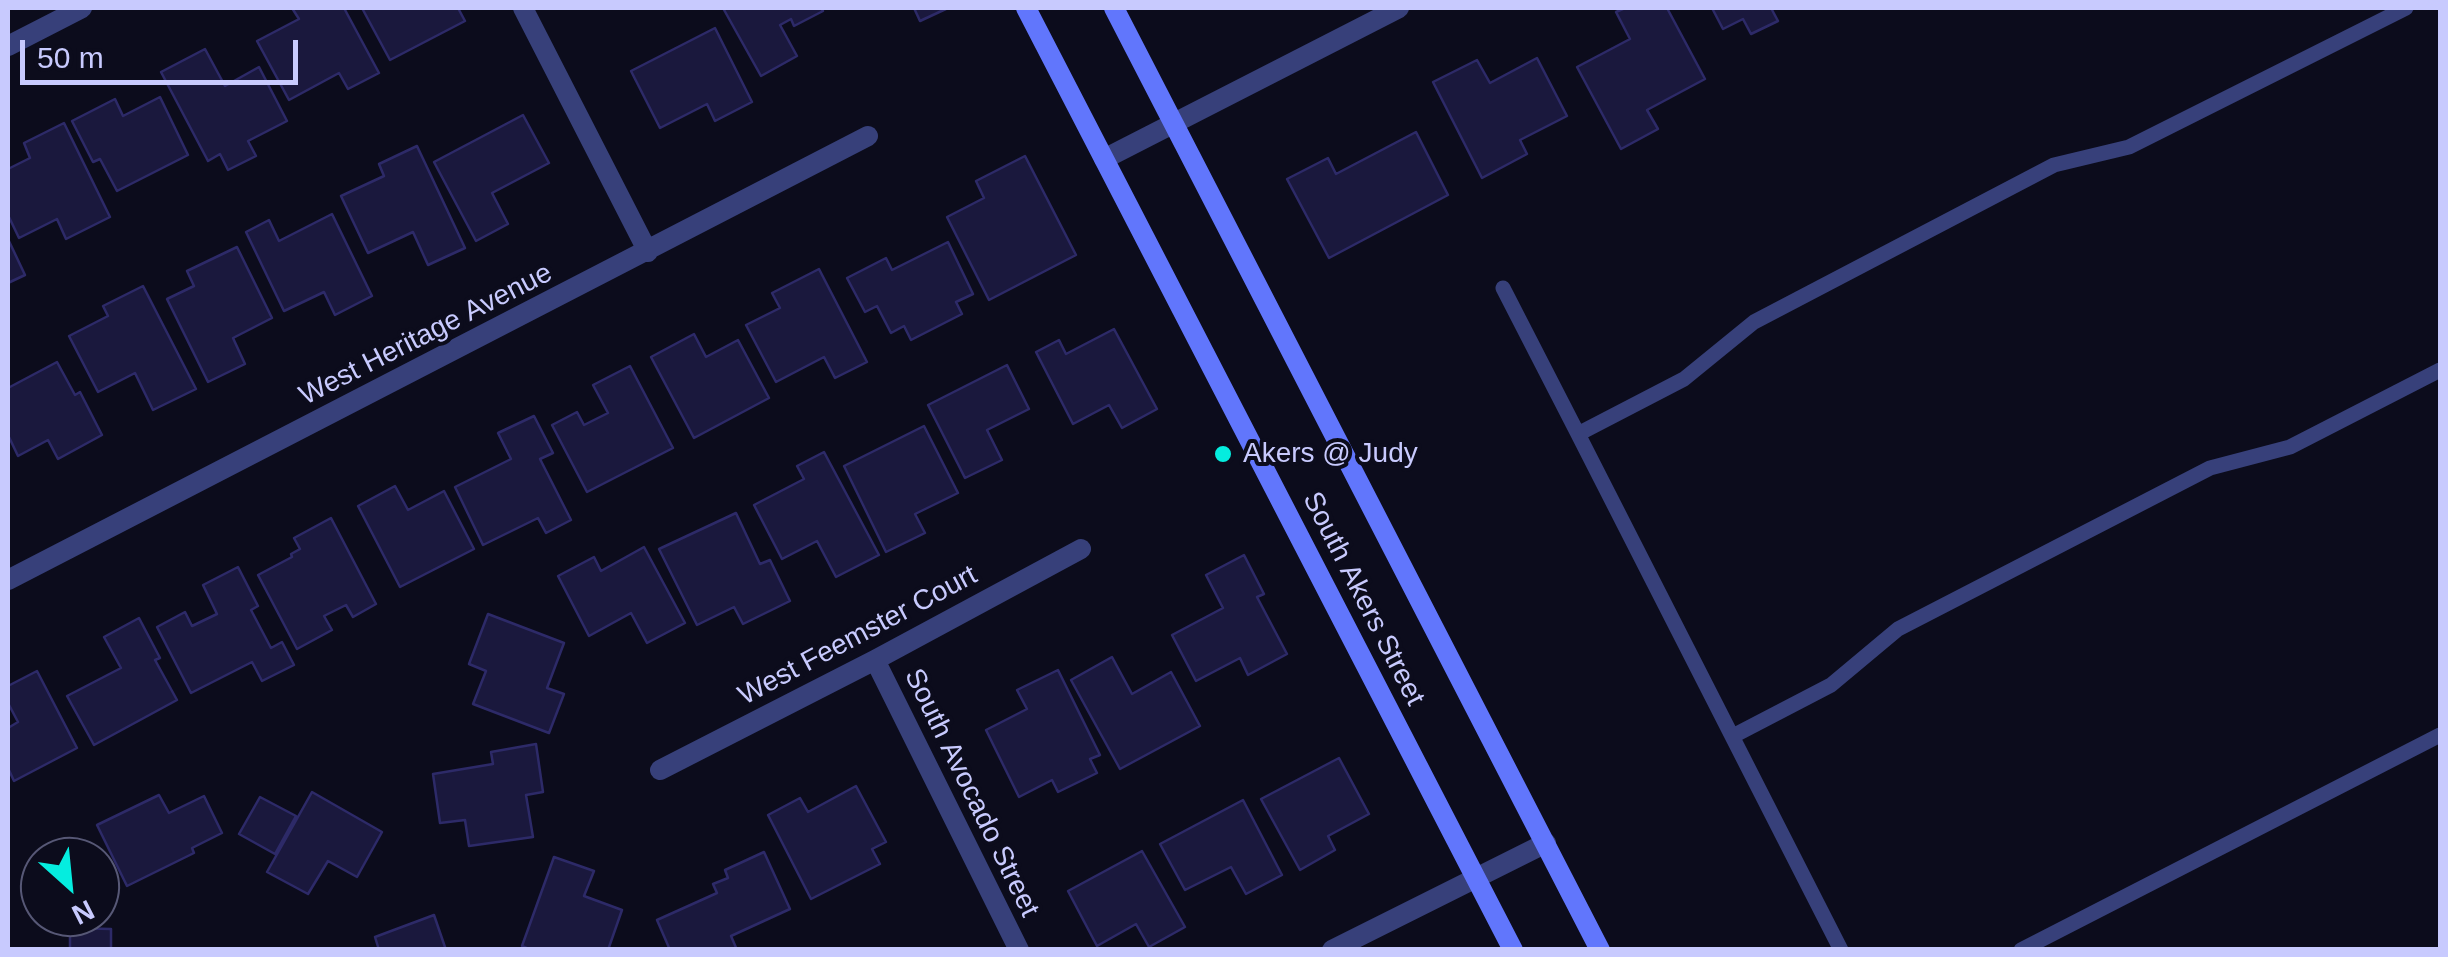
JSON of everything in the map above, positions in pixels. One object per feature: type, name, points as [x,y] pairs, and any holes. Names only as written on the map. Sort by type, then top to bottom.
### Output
[{"type":"main road","name":"South Akers Street","points":[[1026,8],[1513,950]]},
{"type":"main road","name":"South Akers Street","points":[[1114,8],[1600,950]]},
{"type":"street","points":[[8,46],[82,8]]},
{"type":"street","points":[[523,8],[648,252]]},
{"type":"street","points":[[1104,159],[1399,8]]},
{"type":"street","name":"West Heritage Avenue","points":[[8,580],[868,136]]},
{"type":"street","name":"West Feemster Court","points":[[660,770],[1081,549]]},
{"type":"street","name":"South Avocado Street","points":[[875,660],[1019,950]]},
{"type":"street","points":[[1332,950],[1546,843]]},
{"type":"lane","points":[[1578,434],[1684,379],[1754,322],[2054,165],[2129,147],[2406,8]]},
{"type":"lane","points":[[1503,288],[1841,950]]},
{"type":"lane","points":[[1733,736],[1831,686],[1898,629],[2210,468],[2290,446],[2440,370]]},
{"type":"lane","points":[[2020,950],[2440,735]]},
{"type":"building","points":[[292,8],[344,8],[379,73],[348,89],[339,73],[289,100],[257,41],[299,19]]},
{"type":"building","points":[[362,8],[458,8],[465,21],[390,60]]},
{"type":"building","points":[[723,8],[823,11],[794,26],[791,19],[780,25],[797,56],[761,76]]},
{"type":"building","points":[[914,8],[948,8],[920,21]]},
{"type":"building","points":[[1625,8],[1667,8],[1705,79],[1647,110],[1658,129],[1621,149],[1577,67],[1630,39],[1616,12]]},
{"type":"building","points":[[1712,8],[1771,8],[1778,21],[1751,34],[1743,19],[1723,29]]},
{"type":"building","points":[[715,28],[752,102],[715,121],[707,104],[660,128],[631,71]]},
{"type":"building","points":[[205,49],[225,86],[259,67],[287,121],[248,141],[256,156],[228,170],[220,154],[208,161],[161,72]]},
{"type":"building","points":[[1537,58],[1567,116],[1520,140],[1527,154],[1482,178],[1433,82],[1477,60],[1490,83]]},
{"type":"building","points":[[160,97],[188,155],[117,191],[100,159],[93,162],[72,121],[115,99],[123,116]]},
{"type":"building","points":[[523,115],[549,163],[492,193],[508,224],[476,241],[434,162]]},
{"type":"building","points":[[64,123],[110,217],[66,239],[57,219],[19,238],[8,215],[8,169],[30,158],[24,143]]},
{"type":"building","points":[[1416,132],[1448,195],[1329,258],[1287,179],[1328,158],[1336,174]]},
{"type":"building","points":[[417,146],[465,248],[428,265],[413,232],[368,253],[341,196],[384,176],[379,164]]},
{"type":"building","points":[[1025,156],[1076,255],[989,300],[947,217],[984,198],[976,181]]},
{"type":"building","points":[[332,214],[372,296],[335,315],[324,292],[284,311],[246,232],[269,220],[279,241]]},
{"type":"building","points":[[8,239],[25,275],[8,283]]},
{"type":"building","points":[[948,242],[973,294],[956,302],[962,314],[911,340],[904,326],[891,333],[877,306],[865,312],[847,278],[886,258],[892,270]]},
{"type":"building","points":[[237,247],[272,318],[233,338],[245,364],[208,382],[167,299],[194,286],[187,271]]},
{"type":"building","points":[[819,269],[867,362],[835,378],[824,357],[776,382],[746,325],[780,308],[772,293]]},
{"type":"building","points":[[143,286],[196,389],[153,410],[135,373],[98,392],[69,336],[108,316],[103,306]]},
{"type":"building","points":[[1114,329],[1157,409],[1122,428],[1109,405],[1073,424],[1036,352],[1059,340],[1066,354]]},
{"type":"building","points":[[694,334],[706,357],[738,340],[769,398],[694,438],[651,357]]},
{"type":"building","points":[[57,362],[75,395],[80,392],[102,435],[58,459],[48,440],[18,456],[8,435],[8,388]]},
{"type":"building","points":[[1007,365],[1029,409],[987,430],[1002,460],[965,478],[928,405]]},
{"type":"building","points":[[630,366],[673,448],[587,492],[552,425],[577,412],[584,425],[608,413],[593,385]]},
{"type":"building","points":[[534,416],[553,453],[540,459],[571,520],[546,533],[538,518],[483,545],[455,487],[511,459],[498,433]]},
{"type":"building","points":[[924,426],[958,493],[915,514],[925,533],[886,552],[844,466]]},
{"type":"building","points":[[824,452],[879,555],[836,577],[817,541],[782,559],[754,505],[804,479],[797,466]]},
{"type":"building","points":[[395,486],[408,510],[444,491],[474,549],[400,587],[358,506]]},
{"type":"building","points":[[736,513],[760,564],[770,560],[790,601],[743,624],[734,607],[697,625],[659,549]]},
{"type":"building","points":[[331,518],[376,604],[353,617],[346,605],[324,616],[332,630],[297,649],[258,575],[300,549],[294,538]]},
{"type":"building","points":[[644,547],[685,623],[647,643],[631,613],[589,636],[558,576],[594,557],[601,571]]},
{"type":"building","points":[[1244,555],[1264,594],[1257,597],[1287,654],[1248,675],[1240,658],[1196,681],[1172,635],[1223,608],[1206,575]]},
{"type":"building","points":[[238,567],[258,606],[251,610],[271,648],[282,642],[294,665],[262,681],[252,662],[191,693],[157,627],[185,612],[192,626],[217,614],[203,585]]},
{"type":"building","points":[[488,614],[564,643],[547,688],[564,694],[549,733],[473,704],[486,671],[469,664]]},
{"type":"building","points":[[139,618],[160,658],[155,660],[177,700],[94,745],[67,696],[121,668],[104,637]]},
{"type":"building","points":[[1112,657],[1132,694],[1171,672],[1200,726],[1120,769],[1071,680]]},
{"type":"building","points":[[1058,670],[1100,755],[1090,759],[1097,773],[1058,792],[1052,780],[1019,797],[986,730],[1027,709],[1017,690]]},
{"type":"building","points":[[37,671],[77,748],[14,781],[8,768],[8,728],[18,722],[8,703],[8,686]]},
{"type":"building","points":[[536,744],[543,792],[526,795],[533,837],[469,846],[465,820],[440,823],[433,774],[493,764],[491,752]]},
{"type":"building","points":[[1339,758],[1369,814],[1328,836],[1335,850],[1300,870],[1261,799]]},
{"type":"building","points":[[856,786],[886,842],[872,849],[880,864],[811,899],[768,815],[800,798],[808,812]]},
{"type":"building","points":[[312,792],[382,832],[357,877],[328,861],[308,894],[267,872]]},
{"type":"building","points":[[159,795],[169,813],[204,796],[222,833],[192,848],[194,853],[127,886],[120,872],[120,837],[103,837],[97,825]]},
{"type":"building","points":[[260,797],[296,816],[275,854],[239,834]]},
{"type":"building","points":[[1243,800],[1282,875],[1246,894],[1231,867],[1185,890],[1160,844]]},
{"type":"building","points":[[1142,851],[1185,927],[1149,947],[1136,924],[1097,946],[1068,891]]},
{"type":"building","points":[[764,852],[790,909],[731,936],[737,950],[670,950],[657,920],[717,893],[713,884],[728,878],[725,870]]},
{"type":"building","points":[[554,857],[594,871],[584,896],[622,910],[608,950],[531,950],[522,946]]},
{"type":"building","points":[[434,915],[446,950],[379,950],[375,937]]},
{"type":"building","points":[[70,937],[111,937],[111,950],[70,950]]},
{"type":"place","name":"Akers @ Judy","points":[[1223,454]]}]
